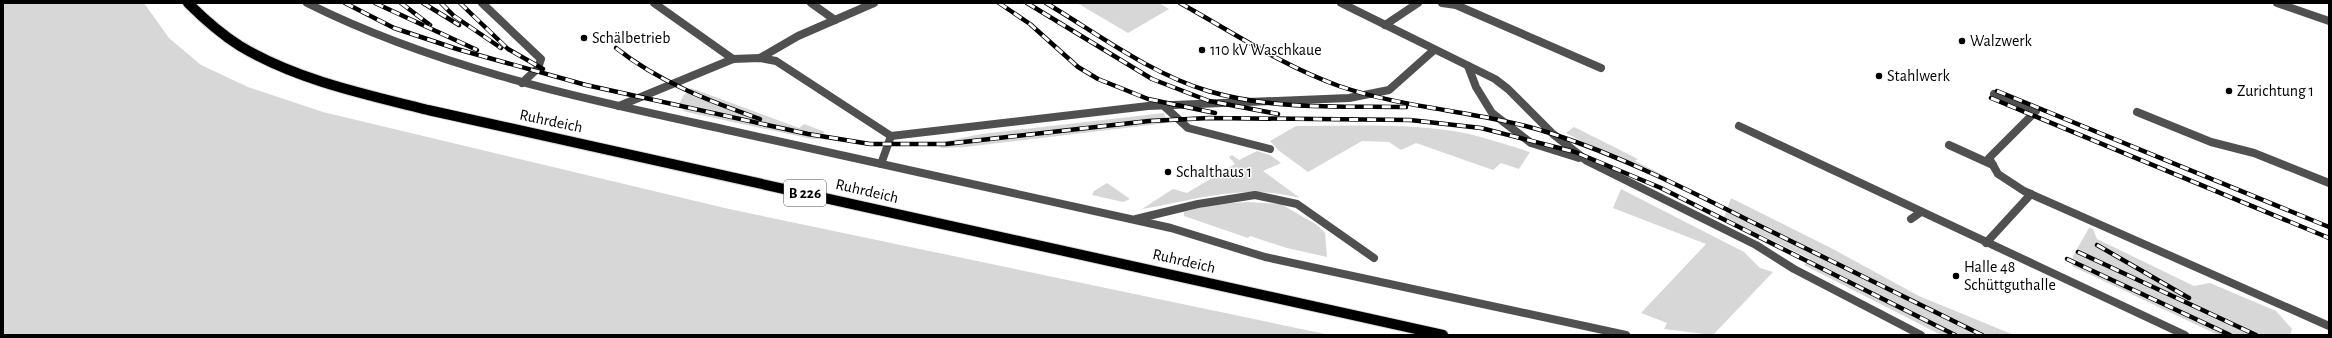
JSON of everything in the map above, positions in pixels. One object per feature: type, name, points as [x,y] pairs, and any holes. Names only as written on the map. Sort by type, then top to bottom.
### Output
[{"type":"main road","name":"Ruhrdeich","points":[[188,3],[205,22],[235,43],[275,65],[314,79],[428,110],[1443,335]]},
{"type":"lane","points":[[307,3],[340,20],[407,46],[522,83],[1194,234],[1265,257],[1626,335]]},
{"type":"lane","points":[[482,3],[541,59],[538,68],[522,83]]},
{"type":"lane","points":[[654,3],[733,59]]},
{"type":"lane","points":[[811,3],[835,20]]},
{"type":"lane","points":[[760,58],[798,36],[874,3]]},
{"type":"lane","points":[[1341,3],[1495,79],[1508,89],[1553,134],[1587,161]]},
{"type":"lane","points":[[1385,25],[1418,3]]},
{"type":"lane","points":[[1442,3],[1456,5],[1601,68]]},
{"type":"lane","points":[[2277,3],[2329,21]]},
{"type":"lane","points":[[619,106],[733,59],[760,58],[776,61],[891,136],[1148,106],[1349,98],[1389,90],[1434,50]]},
{"type":"lane","points":[[1468,66],[1476,87],[1492,114],[1531,142],[1587,161],[1756,244],[1794,269],[1921,335]]},
{"type":"lane","points":[[1994,94],[2036,111],[1989,158],[1998,174],[2031,194],[2329,326]]},
{"type":"lane","points":[[1164,106],[1188,128],[1270,149]]},
{"type":"lane","points":[[2137,112],[2211,142],[2249,152],[2329,183]]},
{"type":"lane","points":[[1739,126],[2185,335]]},
{"type":"lane","points":[[882,164],[891,136]]},
{"type":"lane","points":[[1949,145],[1992,165]]},
{"type":"lane","points":[[1986,243],[2031,194]]},
{"type":"lane","points":[[1133,220],[1198,204],[1254,195],[1297,204],[1374,258]]},
{"type":"lane","points":[[1911,219],[1921,212]]},
{"type":"shaded area","points":[[3,3],[144,3],[169,38],[201,65],[248,87],[323,112],[729,209],[1330,335],[3,335]]},
{"type":"shaded area","points":[[1077,3],[1159,3],[1169,9],[1128,33]]},
{"type":"shaded area","points":[[691,88],[799,128],[804,124],[825,132],[819,139],[812,139],[684,111],[679,104],[683,96]]},
{"type":"shaded area","points":[[1164,113],[1167,123],[965,147],[941,148],[937,143],[981,134]]},
{"type":"shaded area","points":[[1296,126],[1433,128],[1472,135],[1530,152],[1519,169],[1501,163],[1493,170],[1416,143],[1401,150],[1389,142],[1362,141],[1308,172],[1278,150],[1270,141]]},
{"type":"shaded area","points":[[1574,127],[1638,159],[1635,161],[1667,177],[1665,181],[1582,146],[1583,142],[1566,133]]},
{"type":"shaded area","points":[[1257,151],[1270,155],[1281,163],[1263,171],[1300,198],[1259,192],[1220,194],[1142,209],[1173,189],[1187,193],[1235,164],[1229,157],[1232,155],[1239,160]]},
{"type":"shaded area","points":[[1107,183],[1130,199],[1123,202],[1092,195],[1094,191]]},
{"type":"shaded area","points":[[1621,189],[1744,252],[1760,268],[1773,272],[1713,335],[1664,329],[1667,323],[1641,313],[1706,244],[1613,208]]},
{"type":"shaded area","points":[[1731,198],[1831,248],[1919,296],[2014,335],[1941,335],[1804,265],[1810,259],[1724,217]]},
{"type":"shaded area","points":[[1248,202],[1281,204],[1317,225],[1325,233],[1327,257],[1287,248],[1250,236],[1248,238],[1184,216],[1184,212],[1215,204]]},
{"type":"shaded area","points":[[2089,228],[2093,229],[2097,239],[2194,286],[2210,283],[2276,311],[2292,329],[2290,335],[2218,335],[2072,266],[2073,256]]},
{"type":"railway","points":[[345,3],[394,28],[457,49],[586,85],[808,134],[870,144],[946,144],[1149,121],[1209,118],[1410,120],[1481,128],[1575,152],[1661,188],[1955,335]]},
{"type":"railway","points":[[375,3],[477,50]]},
{"type":"railway","points":[[401,3],[430,25]]},
{"type":"railway","points":[[423,3],[459,25]]},
{"type":"railway","points":[[441,3],[454,16],[501,48]]},
{"type":"railway","points":[[460,3],[508,49],[543,69]]},
{"type":"railway","points":[[999,3],[1030,24],[1078,67],[1098,79],[1148,99],[1215,113]]},
{"type":"railway","points":[[1027,3],[1152,79],[1209,101],[1278,114]]},
{"type":"railway","points":[[1046,3],[1124,52],[1165,74],[1208,91],[1232,97],[1281,104],[1331,107],[1406,107]]},
{"type":"railway","points":[[1180,3],[1278,59],[1339,86],[1365,94],[1419,106],[1527,126],[1605,153],[1680,186],[1982,335]]},
{"type":"railway","points":[[616,48],[649,71],[685,90],[760,119]]},
{"type":"railway","points":[[1997,91],[2329,227]]},
{"type":"railway","points":[[1991,98],[2329,238]]},
{"type":"railway","points":[[2097,245],[2189,298]]},
{"type":"railway","points":[[2078,252],[2256,335]]},
{"type":"railway","points":[[2067,259],[2230,335]]},
{"type":"place","name":"Schälbetrieb","points":[[584,38]]},
{"type":"place","name":"Walzwerk","points":[[1962,41]]},
{"type":"place","name":"110 kV Waschkaue","points":[[1202,50]]},
{"type":"place","name":"Stahlwerk","points":[[1879,76]]},
{"type":"place","name":"Zurichtung 1","points":[[2229,91]]},
{"type":"place","name":"Schalthaus 1","points":[[1168,172]]},
{"type":"place","name":"Halle 48 Schüttguthalle","points":[[1956,276]]}]
